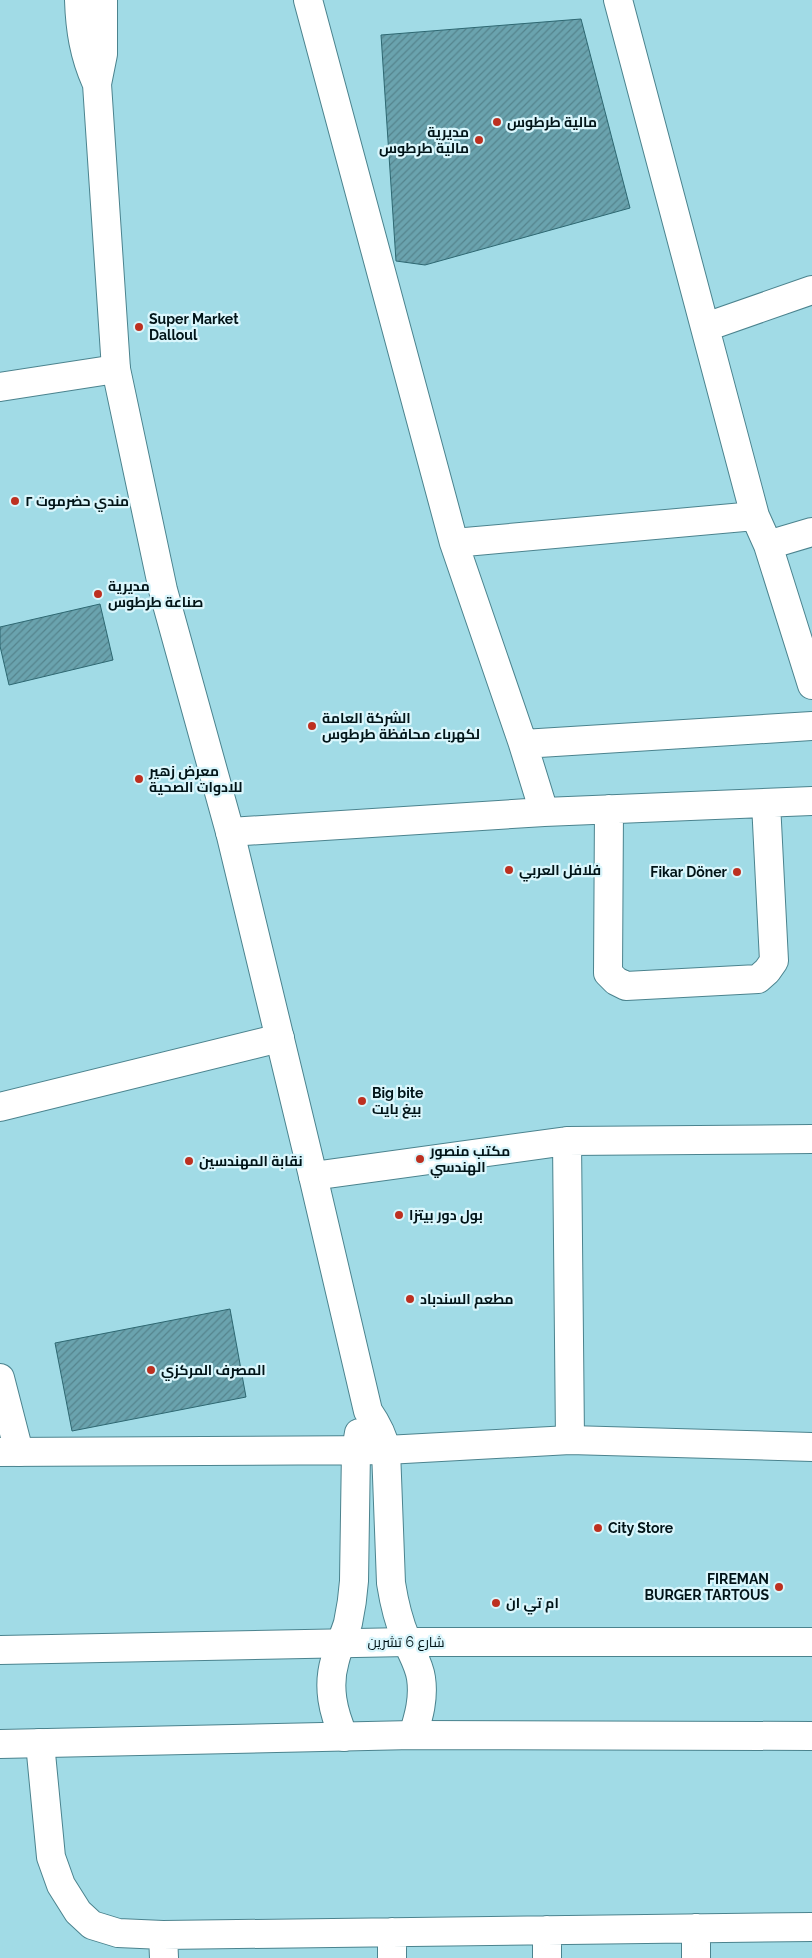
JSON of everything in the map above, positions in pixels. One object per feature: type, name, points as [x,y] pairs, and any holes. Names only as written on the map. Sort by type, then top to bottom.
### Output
[{"type":"street","points":[[80,0],[80,22],[83,43],[88,64],[97,84]]},
{"type":"street","points":[[103,0],[103,54],[97,84],[116,369],[163,590],[230,832],[368,1411],[377,1424],[386,1450],[391,1583],[394,1603],[407,1642],[416,1658],[421,1677],[420,1715],[413,1735]]},
{"type":"street","points":[[308,0],[454,543],[523,744],[544,812]]},
{"type":"street","points":[[618,0],[755,516],[768,545],[812,685]]},
{"type":"street","points":[[706,327],[812,290]]},
{"type":"street","points":[[0,387],[116,369]]},
{"type":"street","points":[[454,543],[755,516]]},
{"type":"street","points":[[768,545],[812,532]]},
{"type":"street","points":[[523,744],[812,726]]},
{"type":"street","points":[[230,832],[544,812],[812,800]]},
{"type":"street","points":[[609,809],[608,973],[616,982],[626,986],[758,979],[767,971],[774,961],[766,803]]},
{"type":"street","points":[[0,1107],[280,1038]]},
{"type":"street","points":[[313,1176],[567,1141],[812,1139]]},
{"type":"street","points":[[567,1141],[570,1440]]},
{"type":"street","points":[[0,1378],[10,1452],[386,1450],[570,1440],[812,1447]]},
{"type":"street","points":[[344,1736],[336,1719],[332,1700],[332,1680],[335,1661],[348,1622],[354,1581],[356,1450],[361,1424],[368,1411]]},
{"type":"street","name":"شارع 6 تشرين","points":[[0,1650],[342,1642],[812,1642]]},
{"type":"street","points":[[0,1744],[413,1735],[812,1736]]},
{"type":"street","points":[[40,1743],[51,1857],[61,1886],[78,1912],[92,1925],[164,1946],[392,1945],[547,1930],[812,1927]]},
{"type":"street","points":[[696,1928],[696,1958]]},
{"type":"street","points":[[547,1930],[547,1958]]},
{"type":"building","name":"مالية طرطوس","points":[[581,19],[630,208],[425,265],[396,261],[381,35]]},
{"type":"building","points":[[100,604],[113,660],[9,685],[0,646],[0,627]]},
{"type":"building","name":"المصرف المركزي","points":[[230,1309],[246,1397],[72,1431],[55,1343]]},
{"type":"place","name":"مالية طرطوس","points":[[497,122]]},
{"type":"place","name":"مديرية مالية طرطوس","points":[[479,140]]},
{"type":"place","name":"Super Market Dalloul","points":[[139,327]]},
{"type":"place","name":"مندي حضرموت ٢","points":[[15,501]]},
{"type":"place","name":"مديرية صناعة طرطوس","points":[[98,594]]},
{"type":"place","name":"الشركة العامة لكهرباء محافظة طرطوس","points":[[312,726]]},
{"type":"place","name":"معرض زهير للادوات الصحية","points":[[139,779]]},
{"type":"place","name":"فلافل العربي","points":[[509,870]]},
{"type":"place","name":"Fikar Döner","points":[[737,872]]},
{"type":"place","name":"Big bite بيغ بايت","points":[[362,1101]]},
{"type":"place","name":"مكتب منصور الهندسي","points":[[420,1159]]},
{"type":"place","name":"نقابة المهندسين","points":[[189,1161]]},
{"type":"place","name":"بول دور بيتزا","points":[[399,1215]]},
{"type":"place","name":"مطعم السندباد","points":[[410,1299]]},
{"type":"place","name":"المصرف المركزي","points":[[151,1370]]},
{"type":"place","name":"City Store","points":[[598,1528]]},
{"type":"place","name":"FIREMAN BURGER TARTOUS","points":[[779,1587]]},
{"type":"place","name":"ام تي ان","points":[[496,1603]]}]
